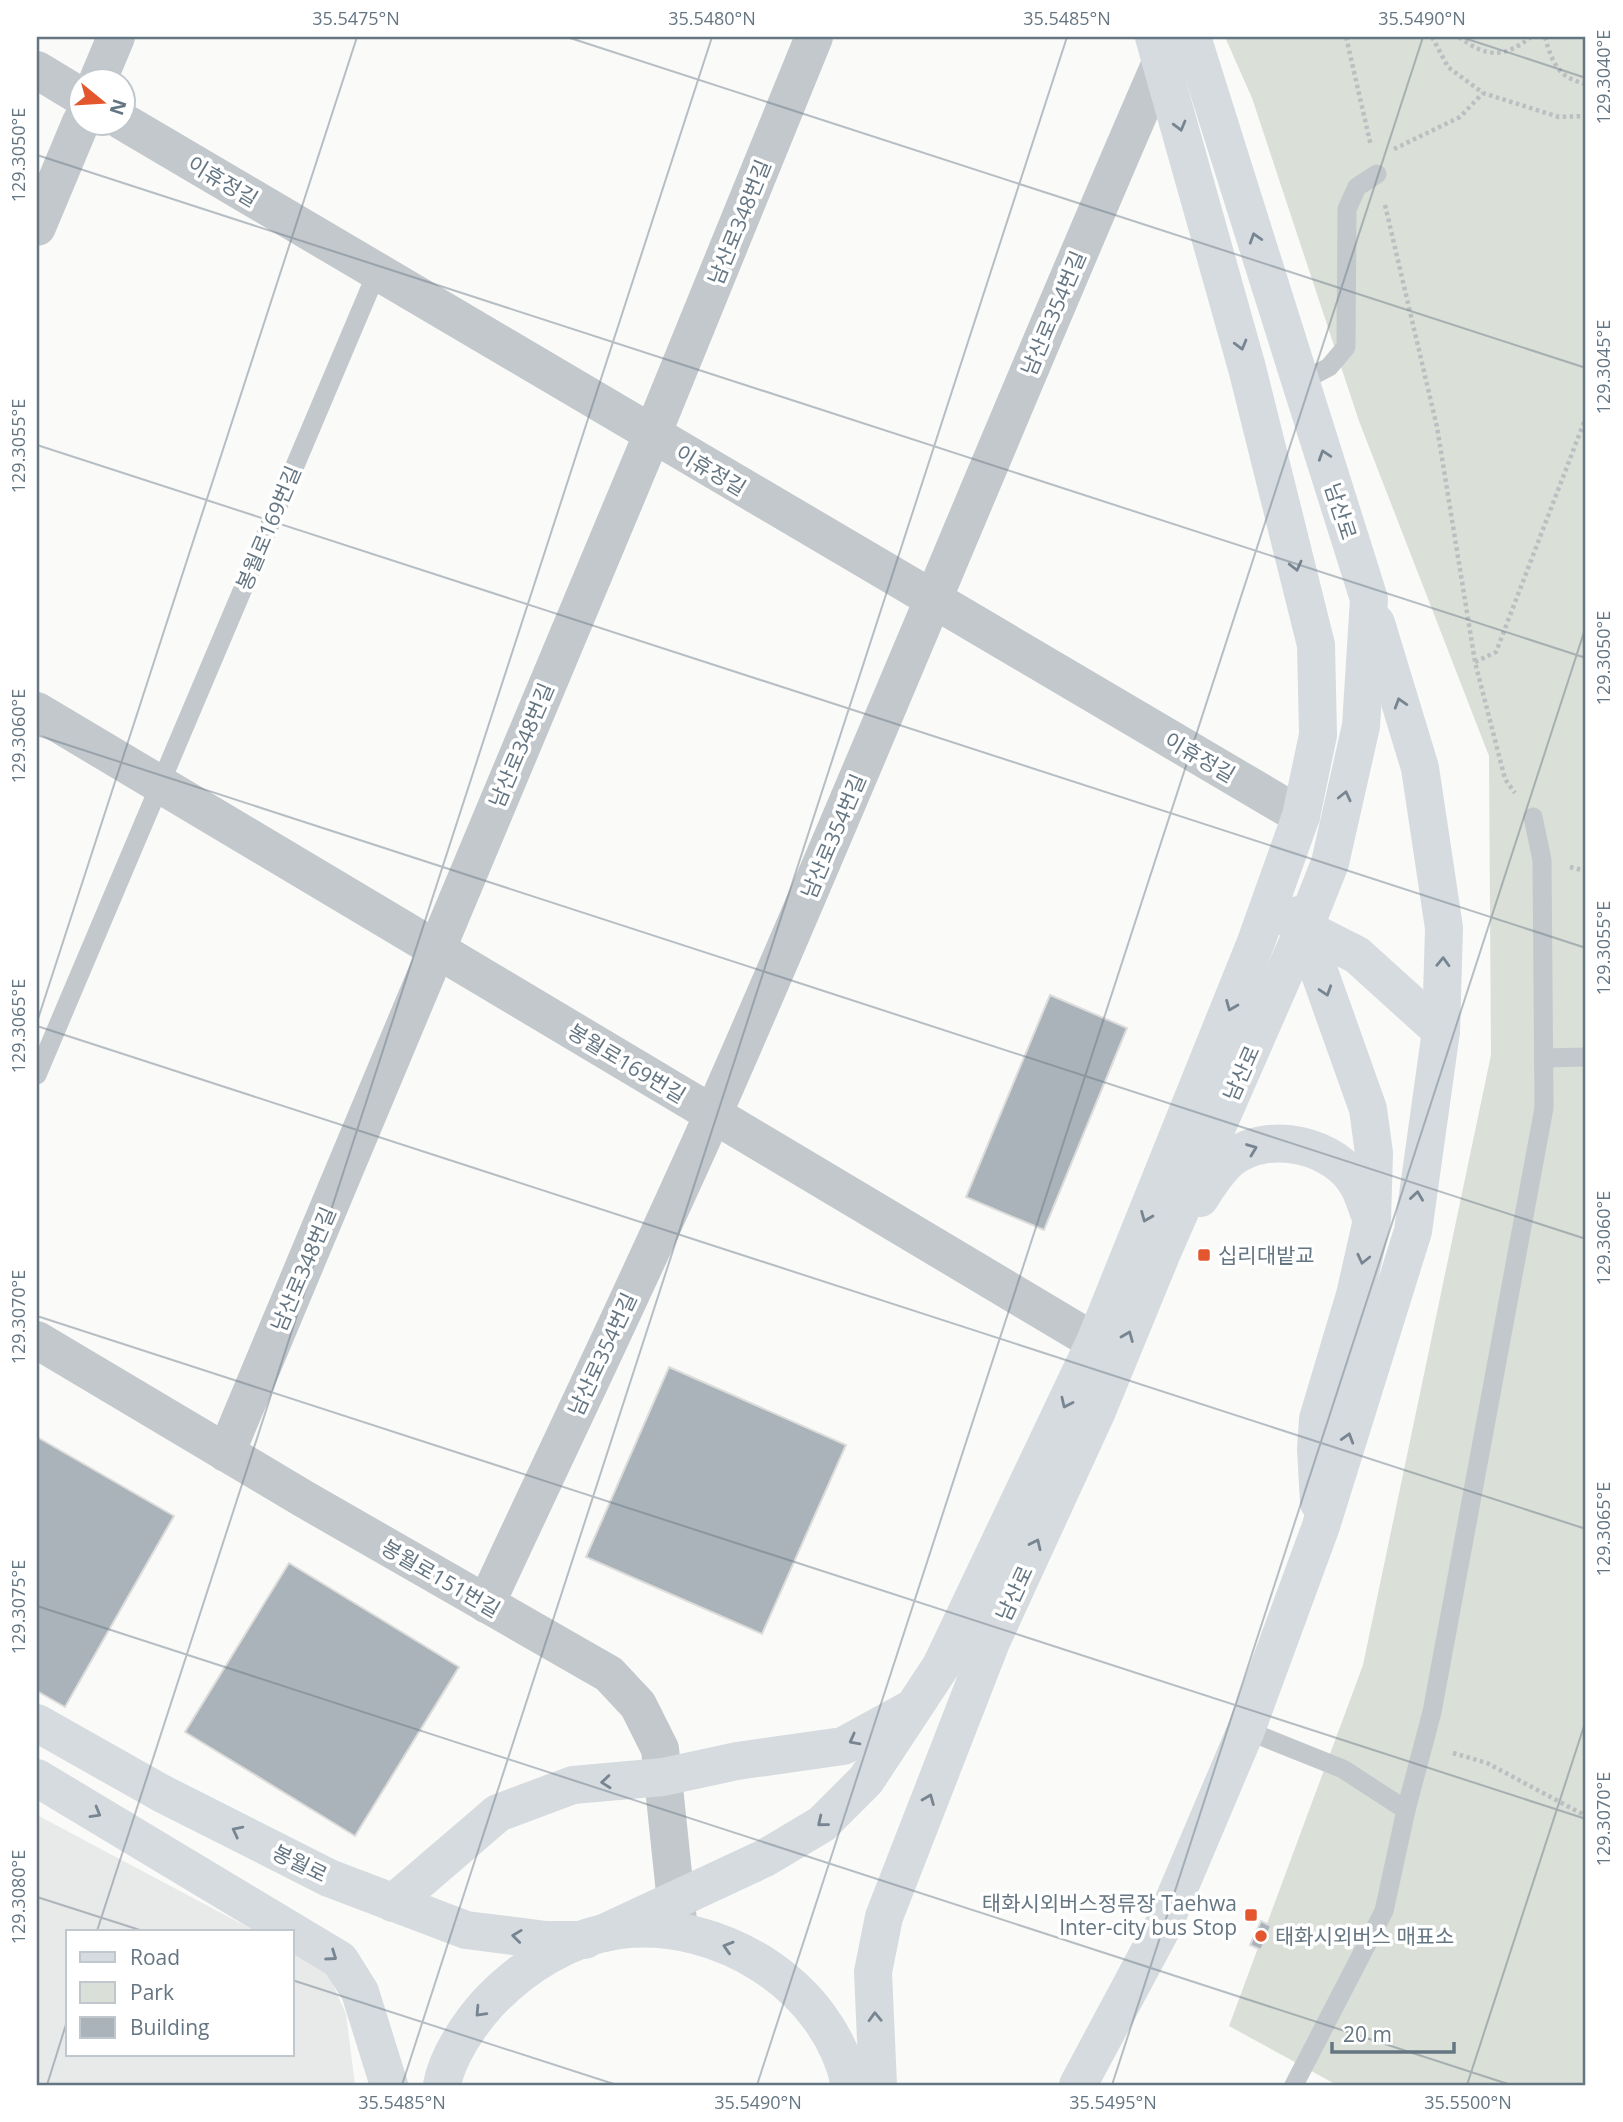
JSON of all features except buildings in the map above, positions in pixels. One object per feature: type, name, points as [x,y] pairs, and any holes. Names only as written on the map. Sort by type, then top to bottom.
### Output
[{"type":"main road","name":"남산로","points":[[878,2085],[873,1972],[884,1916],[991,1642],[1097,1411],[1161,1255],[1306,926],[1330,863],[1361,726],[1369,599],[1192,37]]},
{"type":"main road","name":"남산로","points":[[677,1915],[822,1824],[866,1780],[942,1666],[1095,1342],[1256,942],[1295,832],[1318,736],[1316,645],[1247,368],[1158,48]]},
{"type":"main road","points":[[1078,2085],[1163,1926],[1246,1730],[1321,1527],[1413,1231],[1441,1031],[1444,928],[1420,768],[1369,599]]},
{"type":"main road","points":[[1295,832],[1287,881],[1293,903],[1306,926],[1368,1109],[1374,1153],[1371,1220],[1355,1295],[1318,1419],[1315,1449],[1321,1527]]},
{"type":"main road","points":[[1256,942],[1278,923],[1306,926],[1357,955],[1441,1031]]},
{"type":"main road","points":[[1161,1255],[1208,1186],[1231,1159],[1256,1146],[1284,1143],[1315,1149],[1340,1164],[1359,1186],[1371,1220]]},
{"type":"main road","points":[[393,1903],[498,1813],[573,1785],[663,1777],[737,1761],[842,1746],[914,1707]]},
{"type":"main road","name":"봉월로","points":[[37,1723],[161,1793],[305,1866],[393,1903],[466,1930],[546,1940],[589,1939]]},
{"type":"main road","points":[[37,1778],[290,1930]]},
{"type":"main road","points":[[442,2085],[472,2021],[512,1977],[563,1946],[677,1915],[787,1981],[823,2022],[847,2072],[850,2085]]},
{"type":"main road","points":[[294,1932],[340,1960],[360,1992],[389,2085]]},
{"type":"main road","points":[[428,2085],[459,2046]]},
{"type":"street","points":[[104,66],[116,37]]},
{"type":"street","name":"남산로348번길","points":[[226,1453],[652,435],[814,37]]},
{"type":"street","name":"남산로354번길","points":[[486,1604],[713,1114],[934,601],[1072,267],[1158,48]]},
{"type":"street","points":[[37,70],[66,88]]},
{"type":"street","name":"이휴정길","points":[[136,129],[934,601],[1295,832]]},
{"type":"street","points":[[37,227],[74,136]]},
{"type":"street","name":"봉월로169번길","points":[[37,711],[1095,1342]]},
{"type":"street","name":"봉월로151번길","points":[[37,1340],[226,1453],[609,1674],[638,1704],[660,1749],[677,1915]]},
{"type":"lane","points":[[1301,382],[1329,367],[1346,347],[1347,209],[1357,187],[1375,164]]},
{"type":"lane","name":"봉월로169번길","points":[[37,1075],[158,783],[377,272]]},
{"type":"lane","points":[[1294,2085],[1384,1911],[1406,1810],[1432,1712],[1541,1121],[1544,1058],[1542,860],[1533,817]]},
{"type":"lane","points":[[1544,1058],[1586,1056]]},
{"type":"lane","points":[[1246,1730],[1343,1769],[1406,1810]]},
{"type":"path","points":[[1346,37],[1437,427],[1475,662],[1505,779],[1533,817]]},
{"type":"path","points":[[1432,37],[1448,67],[1483,93],[1559,117],[1586,116]]},
{"type":"path","points":[[1459,37],[1478,51],[1512,51],[1531,37]]},
{"type":"path","points":[[1545,37],[1553,66],[1570,80],[1586,84]]},
{"type":"path","points":[[1375,164],[1460,117],[1483,93]]},
{"type":"path","points":[[1475,662],[1496,652],[1586,417]]},
{"type":"path","points":[[1542,860],[1586,871]]},
{"type":"path","points":[[1422,1745],[1487,1763],[1586,1816]]},
{"type":"shaded area","points":[[37,1815],[253,1930],[66,1930],[66,2056],[294,2056],[294,1950],[324,1964],[346,2014],[355,2085],[37,2085]]},
{"type":"green space","points":[[1225,37],[1586,37],[1586,2085],[1337,2085],[1229,2026],[1363,1665],[1491,1055],[1489,756],[1359,421],[1252,98]]},
{"type":"place","name":"십리대밭교","points":[[1204,1255]]},
{"type":"place","name":"태화시외버스정류장 Taehwa Inter-city bus Stop","points":[[1251,1915]]},
{"type":"place","name":"태화시외버스 매표소","points":[[1261,1936]]}]
